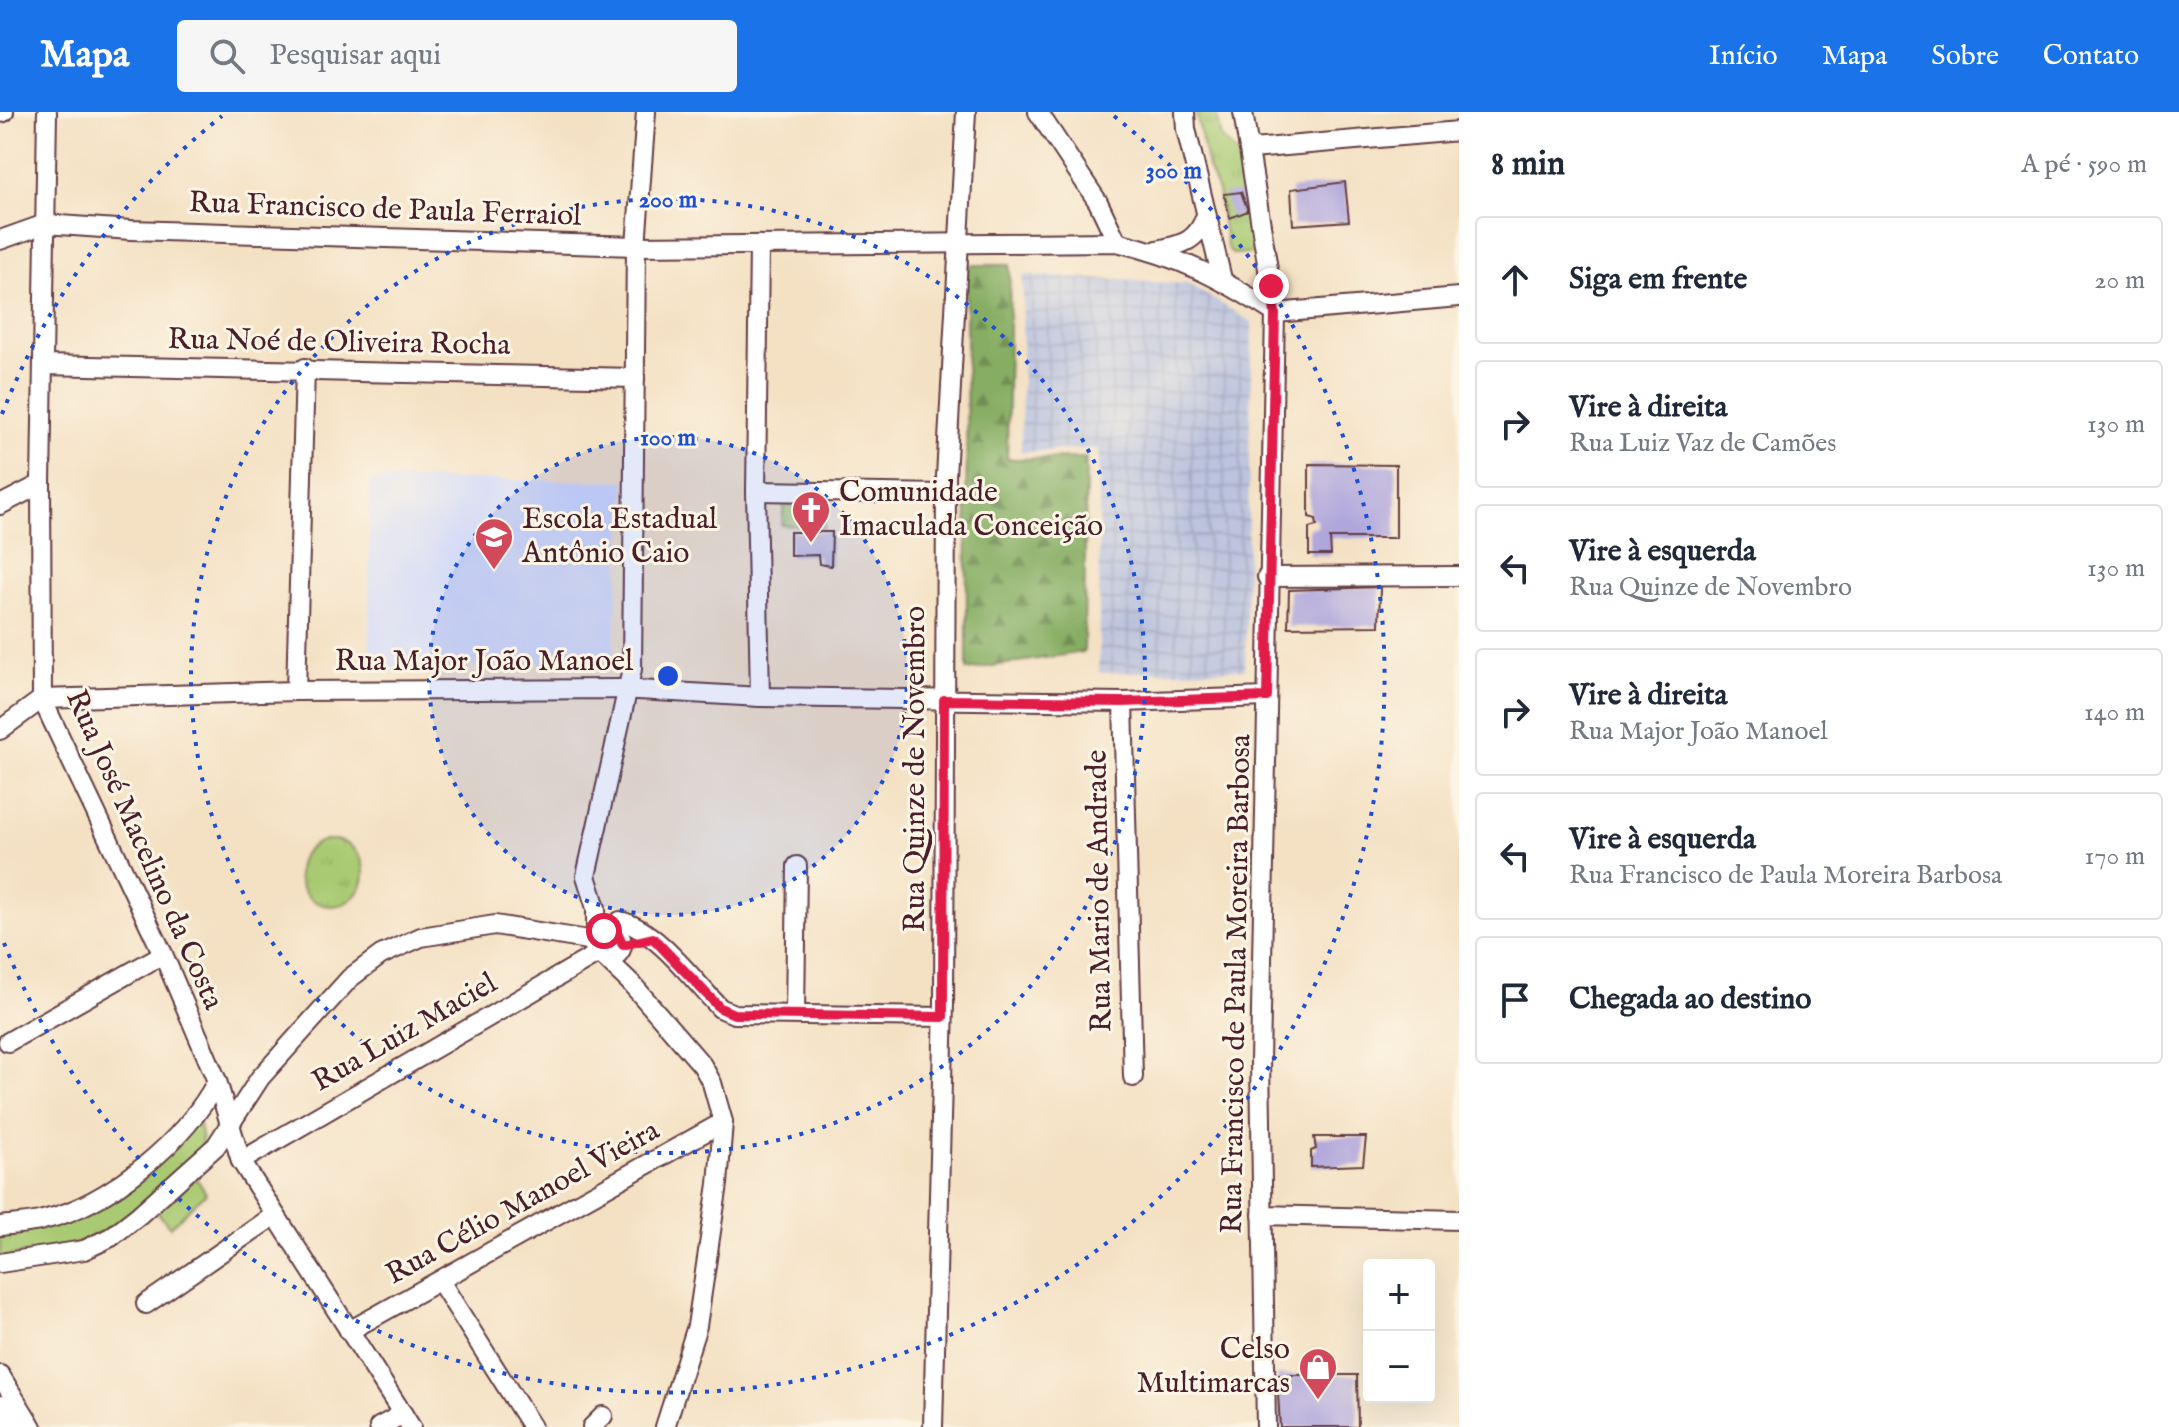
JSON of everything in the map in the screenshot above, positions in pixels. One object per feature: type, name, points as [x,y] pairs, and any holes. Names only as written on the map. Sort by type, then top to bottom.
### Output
[{"type":"street","name":"Rua José Macelino da Costa","points":[[47,112],[41,484],[42,699],[163,954],[217,1081],[227,1125],[241,1161],[408,1423]]},
{"type":"street","points":[[598,947],[596,908],[586,876],[629,689],[636,246],[646,112]]},
{"type":"street","name":"Rua Quinze de Novembro","points":[[933,1427],[943,1017],[946,494],[966,112]]},
{"type":"street","points":[[1038,112],[1098,202],[1117,242]]},
{"type":"street","points":[[1185,112],[1222,279]]},
{"type":"street","name":"Rua Francisco de Paula Moreira Barbosa","points":[[1243,112],[1252,149],[1275,313],[1267,577],[1260,1061],[1266,1427]]},
{"type":"street","points":[[1252,149],[1459,131]]},
{"type":"street","points":[[1154,251],[1177,246],[1196,236],[1206,215]]},
{"type":"street","points":[[0,240],[45,224]]},
{"type":"street","name":"Rua Francisco de Paula Ferraiol","points":[[45,224],[194,233],[636,246],[1117,242],[1154,251],[1222,279],[1275,313]]},
{"type":"street","points":[[759,246],[756,491],[760,697]]},
{"type":"street","points":[[1275,313],[1459,297]]},
{"type":"street","name":"Rua Noé de Oliveira Rocha","points":[[43,365],[305,368],[635,378]]},
{"type":"street","points":[[296,691],[305,368]]},
{"type":"street","points":[[0,505],[41,484]]},
{"type":"street","points":[[756,491],[946,494]]},
{"type":"street","points":[[1267,577],[1459,576]]},
{"type":"street","name":"Rua Major João Manoel","points":[[42,699],[296,691],[629,689],[760,697],[944,700],[1123,702],[1267,697]]},
{"type":"street","points":[[0,730],[42,699]]},
{"type":"street","name":"Rua Mario de Andrade","points":[[1123,702],[1133,1077]]},
{"type":"street","points":[[795,1014],[797,866]]},
{"type":"street","points":[[596,908],[622,938],[631,983]]},
{"type":"street","points":[[0,1263],[84,1250],[111,1237],[216,1146],[260,1078],[340,989],[381,955],[421,937],[495,925],[598,947],[702,1065],[712,1083],[723,1122],[718,1184],[697,1326],[665,1427]]},
{"type":"street","points":[[598,947],[609,930],[622,938],[653,938],[720,1008],[734,1014],[943,1017]]},
{"type":"street","name":"Rua Luiz Maciel","points":[[241,1161],[598,947],[618,955],[622,938]]},
{"type":"street","points":[[8,1042],[163,954]]},
{"type":"street","points":[[0,1226],[43,1220],[61,1214],[128,1180],[206,1102],[217,1081]]},
{"type":"street","name":"Rua Célio Manoel Vieira","points":[[349,1331],[723,1122]]},
{"type":"street","points":[[146,1304],[275,1215]]},
{"type":"street","points":[[1262,1215],[1459,1220]]},
{"type":"street","points":[[440,1281],[532,1427]]},
{"type":"street","points":[[0,1375],[32,1427]]},
{"type":"street","points":[[0,1405],[13,1427]]},
{"type":"street","points":[[379,1427],[408,1423]]},
{"type":"shaded area","points":[[1023,275],[1188,284],[1252,322],[1245,669],[1099,673],[1099,448],[1021,452]]},
{"type":"shaded area","name":"Escola Estadual Antônio Caio","points":[[369,479],[626,481],[613,660],[370,670]]},
{"type":"green space","points":[[1196,112],[1216,112],[1221,138],[1241,158],[1258,244],[1253,253],[1232,254],[1227,247],[1218,191],[1208,168]]},
{"type":"green space","points":[[966,265],[1010,265],[1007,459],[1086,458],[1084,652],[967,670]]},
{"type":"green space","points":[[784,503],[826,506],[824,528],[782,525]]},
{"type":"green space","points":[[331,840],[344,843],[354,850],[361,860],[364,873],[361,886],[354,896],[344,903],[331,906],[318,903],[308,896],[301,886],[298,873],[301,860],[308,850],[318,843]]},
{"type":"green space","points":[[198,1118],[203,1147],[121,1223],[79,1243],[0,1258],[0,1230],[61,1219],[118,1198]]},
{"type":"green space","points":[[195,1176],[206,1193],[170,1227],[156,1211]]},
{"type":"building","points":[[1345,182],[1349,221],[1293,225],[1291,189]]},
{"type":"building","points":[[1241,192],[1248,211],[1230,218],[1224,194]]},
{"type":"building","points":[[1309,464],[1396,465],[1396,538],[1330,538],[1331,555],[1309,555],[1309,528],[1317,526],[1316,519],[1309,517]]},
{"type":"building","name":"Comunidade Imaculada Conceição","points":[[790,532],[832,532],[831,566],[819,564],[818,555],[790,556]]},
{"type":"building","points":[[1380,587],[1379,626],[1288,627],[1289,590]]},
{"type":"building","points":[[1314,1137],[1366,1137],[1363,1165],[1311,1167],[1311,1151],[1316,1149]]},
{"type":"building","name":"Celso Multimarcas","points":[[1277,1375],[1357,1375],[1358,1427],[1280,1427]]},
{"type":"place","name":"Comunidade Imaculada Conceição","points":[[811,544]]},
{"type":"place","name":"Escola Estadual Antônio Caio","points":[[494,571]]},
{"type":"place","name":"Celso Multimarcas","points":[[1318,1401]]},
{"type":"route","points":[[604,931],[614,931],[621,937],[623,945],[653,938],[720,1008],[734,1014],[943,1017],[944,700],[1123,702],[1267,697],[1267,577],[1275,313],[1271,286]]}]
